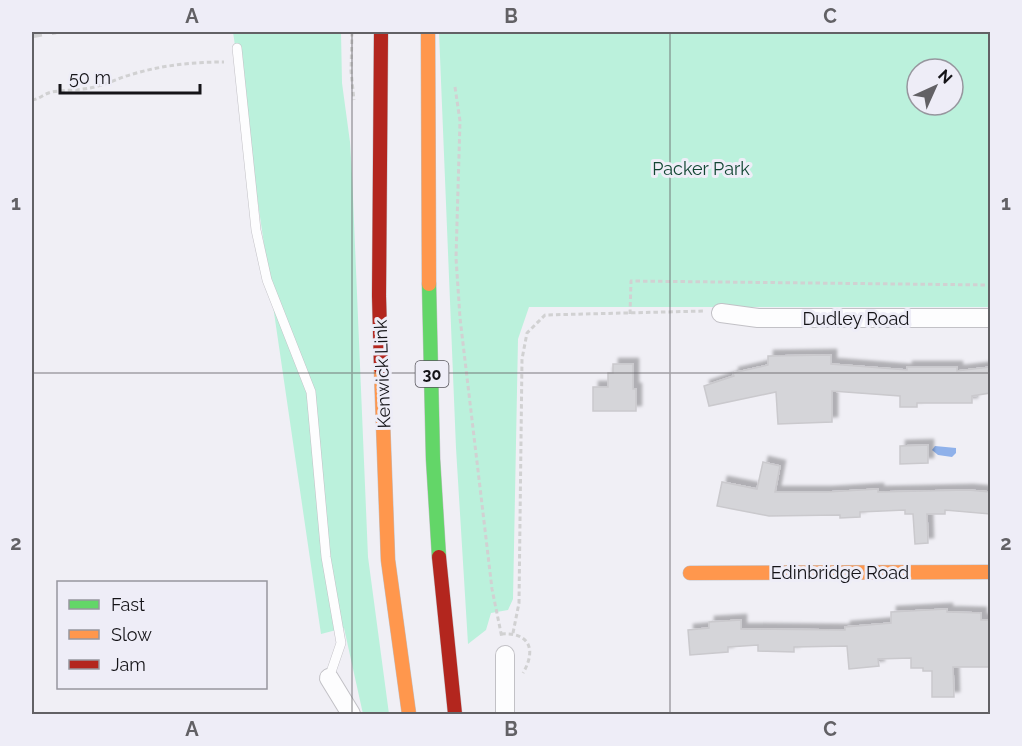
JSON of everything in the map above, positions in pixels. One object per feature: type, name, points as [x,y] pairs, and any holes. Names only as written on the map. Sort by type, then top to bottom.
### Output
[{"type":"main road","name":"Kenwick Link","points":[[381,32],[379,296],[388,560],[409,714]]},
{"type":"main road","name":"30","points":[[428,32],[431,320],[437,547],[455,714]]},
{"type":"main road","name":"Edinbridge Road","points":[[690,573],[990,572]]},
{"type":"street","name":"Dudley Road","points":[[721,313],[758,318],[990,318]]},
{"type":"street","points":[[505,655],[505,714]]},
{"type":"street","points":[[329,678],[351,714]]},
{"type":"lane","points":[[237,48],[256,230],[267,280],[311,392],[326,557],[341,643],[329,678]]},
{"type":"path","points":[[32,100],[39,99],[50,92],[92,88],[131,74],[158,68],[199,61],[238,62]]},
{"type":"path","points":[[454,80],[460,121],[456,258],[460,318],[492,589],[505,655]]},
{"type":"path","points":[[630,314],[631,281],[990,285]]},
{"type":"path","points":[[513,633],[519,603],[522,359],[527,333],[545,315],[699,311],[721,313]]},
{"type":"green space","points":[[233,32],[341,32],[342,83],[352,174],[368,557],[389,714],[363,714],[344,628],[321,634]]},
{"type":"green space","name":"Packer Park","points":[[439,32],[990,32],[990,307],[529,307],[518,339],[513,599],[508,610],[491,613],[486,630],[468,644],[456,448]]},
{"type":"water","points":[[935,446],[956,448],[956,453],[952,457],[938,455],[932,450]]},
{"type":"building","points":[[831,355],[831,364],[907,370],[907,367],[957,367],[957,371],[990,367],[990,393],[972,396],[972,403],[917,403],[917,407],[900,407],[900,396],[832,391],[832,422],[778,424],[776,392],[709,406],[704,386],[734,376],[733,373],[768,365],[768,356]]},
{"type":"building","points":[[613,364],[633,364],[636,411],[593,411],[593,387],[608,387],[608,373],[613,373]]},
{"type":"building","points":[[928,445],[928,463],[900,464],[900,446]]},
{"type":"building","points":[[763,462],[780,466],[775,492],[878,489],[878,492],[968,490],[990,492],[990,514],[945,510],[945,514],[927,514],[928,543],[915,544],[913,514],[905,514],[905,510],[860,512],[860,517],[840,518],[840,515],[769,516],[717,506],[722,482],[757,489]]},
{"type":"building","points":[[947,609],[947,612],[981,613],[981,620],[990,620],[990,667],[953,667],[954,697],[932,697],[932,671],[911,668],[911,658],[878,659],[879,666],[849,669],[847,646],[794,647],[794,652],[758,651],[758,645],[728,647],[728,652],[690,655],[688,630],[709,628],[709,622],[741,620],[741,629],[845,630],[845,627],[891,623],[891,612]]},
{"type":"railway","points":[[32,36],[56,32]]},
{"type":"traffic: fast","points":[[429,284],[433,459],[439,557]]},
{"type":"traffic: slow","points":[[428,32],[429,284]]},
{"type":"traffic: slow","points":[[381,368],[388,560],[409,714]]},
{"type":"traffic: slow","points":[[690,573],[990,572]]},
{"type":"traffic: jam","points":[[381,32],[379,296],[381,368]]},
{"type":"traffic: jam","points":[[439,557],[455,714]]}]
